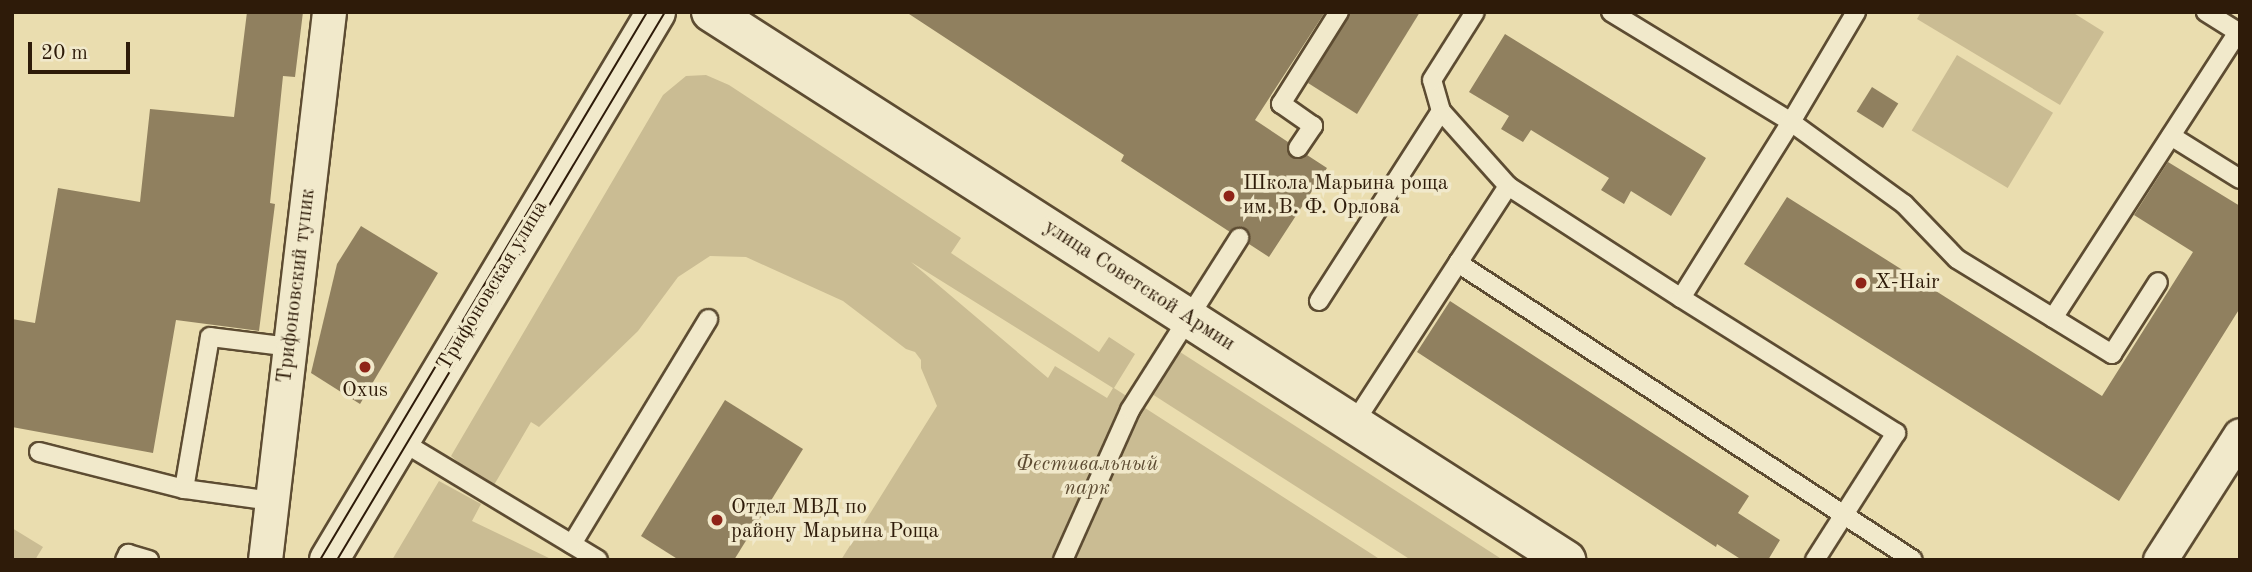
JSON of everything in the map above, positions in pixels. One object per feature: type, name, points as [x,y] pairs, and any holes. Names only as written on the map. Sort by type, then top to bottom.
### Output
[{"type":"main road","name":"Трифоновская улица","points":[[329,560],[656,12]]},
{"type":"main road","name":"улица Советской Армии","points":[[711,12],[1566,560]]},
{"type":"street","name":"Трифоновский тупик","points":[[265,560],[329,12]]},
{"type":"street","points":[[2160,560],[2240,435]]},
{"type":"lane","points":[[1298,148],[1312,126],[1282,104],[1339,12]]},
{"type":"lane","points":[[1475,12],[1433,80],[1441,111],[1508,186],[1896,433],[1815,560]]},
{"type":"lane","points":[[1611,12],[1791,122],[1904,204],[1957,259],[2112,354],[2158,282]]},
{"type":"lane","points":[[1681,298],[1856,12]]},
{"type":"lane","points":[[2053,318],[2238,32],[2206,12]]},
{"type":"lane","points":[[1319,301],[1441,111]]},
{"type":"lane","points":[[2171,136],[2240,179]]},
{"type":"lane","points":[[1353,424],[1508,186]]},
{"type":"lane","points":[[1063,560],[1130,410],[1240,238]]},
{"type":"lane","points":[[1458,263],[1913,560]]},
{"type":"lane","points":[[572,544],[708,319]]},
{"type":"lane","points":[[184,489],[210,337],[290,347]]},
{"type":"lane","points":[[401,441],[598,560]]},
{"type":"lane","points":[[39,452],[184,489],[272,501]]},
{"type":"lane","points":[[125,560],[128,554],[149,560]]},
{"type":"green space","points":[[1921,12],[2072,12],[2104,32],[2060,105],[1917,19]]},
{"type":"green space","points":[[1957,55],[2053,113],[2008,188],[1912,130]]},
{"type":"green space","name":"Фестивальный парк","points":[[706,75],[729,85],[961,238],[951,253],[1099,352],[1109,337],[1135,354],[1114,388],[1381,560],[841,560],[937,406],[921,368],[921,360],[915,352],[906,349],[843,301],[746,257],[710,256],[678,277],[638,331],[539,427],[531,422],[494,485],[459,463],[451,456],[663,95],[686,76]],"holes":[[[911,262],[1113,388],[1107,398],[1055,366],[1048,378]]]},
{"type":"green space","points":[[1180,352],[1503,560],[1411,560],[1152,394]]},
{"type":"green space","points":[[439,481],[481,504],[472,521],[553,560],[392,560]]},
{"type":"green space","points":[[12,528],[43,547],[35,560],[12,560]]},
{"type":"building","points":[[247,12],[303,12],[295,77],[283,76],[270,203],[275,204],[259,331],[176,320],[153,453],[12,427],[12,319],[35,323],[58,188],[140,202],[150,109],[234,117]]},
{"type":"building","name":"Школа Марьина роща им. В. Ф. Орлова","points":[[906,12],[1325,12],[1255,120],[1288,142],[1288,152],[1292,158],[1307,155],[1327,168],[1269,257],[1249,244],[1250,238],[1246,229],[1239,227],[1230,232],[1121,161],[1124,155]]},
{"type":"building","points":[[1350,12],[1420,12],[1357,114],[1308,83]]},
{"type":"building","points":[[1505,34],[1706,158],[1671,216],[1631,191],[1624,204],[1601,190],[1609,178],[1531,130],[1523,142],[1501,129],[1509,116],[1469,92]]},
{"type":"building","points":[[1872,87],[1898,103],[1883,128],[1857,112]]},
{"type":"building","points":[[2168,162],[2240,206],[2240,308],[2119,501],[1744,264],[1787,197],[2102,396],[2193,252],[2134,215]]},
{"type":"building","points":[[361,226],[438,273],[360,404],[311,373],[337,264]]},
{"type":"building","points":[[1450,301],[1749,496],[1738,513],[1780,540],[1768,560],[1742,560],[1717,544],[1716,547],[1417,352]]},
{"type":"building","points":[[725,400],[803,449],[734,560],[679,560],[641,536]]},
{"type":"tram line","points":[[320,560],[647,12]]},
{"type":"tram line","points":[[337,560],[665,12]]},
{"type":"place","name":"Школа Марьина роща им. В. Ф. Орлова","points":[[1229,196]]},
{"type":"place","name":"X-Hair","points":[[1861,283]]},
{"type":"place","name":"Oxus","points":[[365,367]]},
{"type":"place","name":"Отдел МВД по району Марьина Роща","points":[[717,520]]}]
